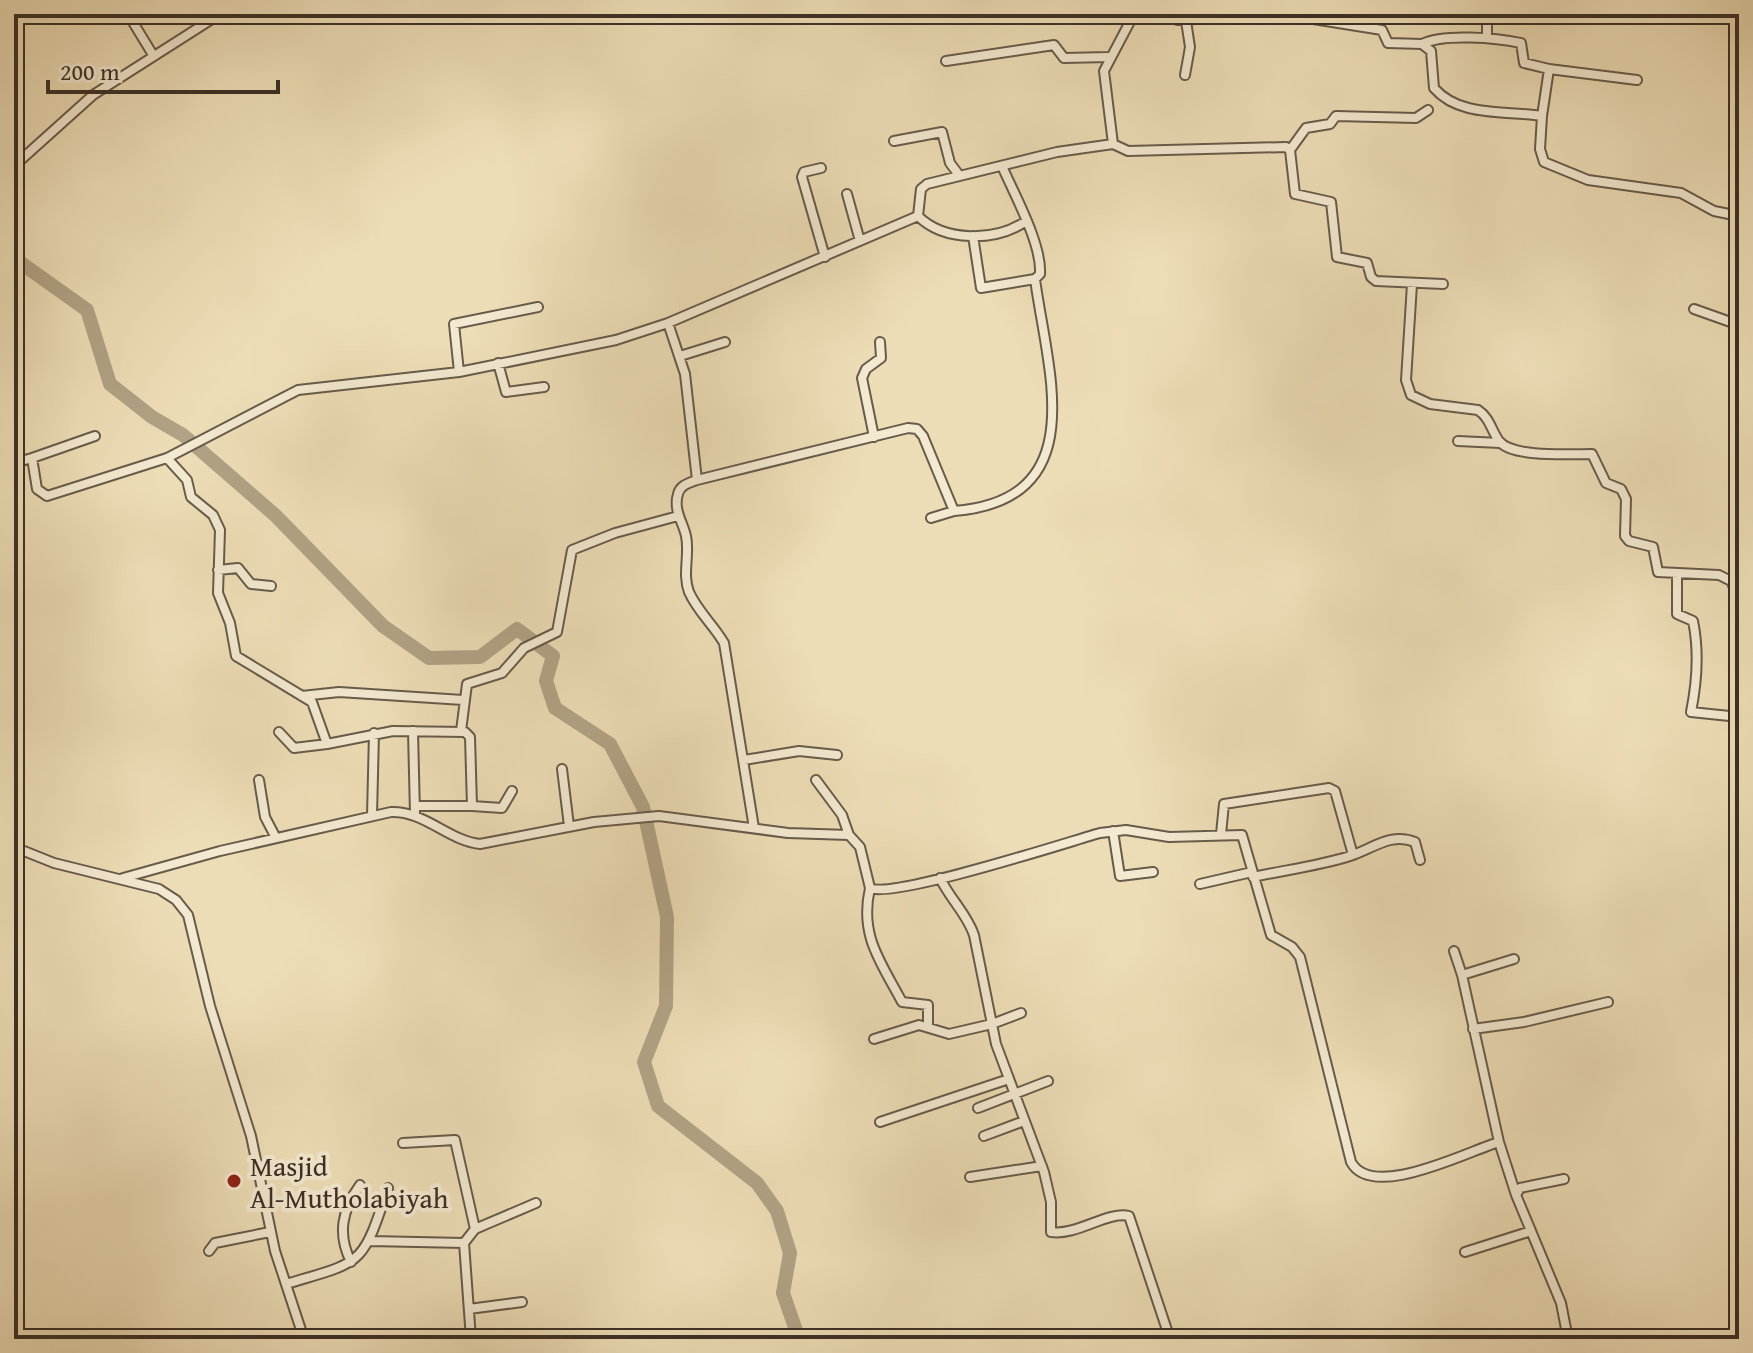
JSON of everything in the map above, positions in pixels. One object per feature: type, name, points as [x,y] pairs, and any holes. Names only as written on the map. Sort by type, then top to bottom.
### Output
[{"type":"street","points":[[128,14],[153,55]]},
{"type":"street","points":[[14,166],[93,95],[220,14]]},
{"type":"street","points":[[1113,144],[1104,71],[1134,14]]},
{"type":"street","points":[[1161,14],[1191,20],[1185,75]]},
{"type":"street","points":[[1282,14],[1321,17],[1382,30],[1388,43],[1422,44],[1436,40],[1487,38],[1521,43],[1524,63],[1637,80]]},
{"type":"street","points":[[1487,14],[1487,38]]},
{"type":"street","points":[[1422,44],[1431,51],[1434,88],[1445,99],[1470,109],[1542,116]]},
{"type":"street","points":[[946,61],[1054,45],[1064,58],[1109,57]]},
{"type":"street","points":[[1549,69],[1540,149],[1544,162],[1588,180],[1681,193],[1714,211],[1739,216]]},
{"type":"street","points":[[1428,110],[1416,118],[1336,116],[1330,124],[1306,128],[1290,150],[1295,194],[1331,202],[1337,257],[1367,263],[1371,277],[1376,281],[1443,284]]},
{"type":"street","points":[[894,141],[942,132],[950,163],[959,175]]},
{"type":"street","points":[[918,216],[923,186],[959,175],[1113,144],[1128,151],[1280,146],[1290,150]]},
{"type":"street","points":[[931,518],[1004,497],[1030,480],[1043,461],[1055,412],[1035,279],[1041,265],[1002,166]]},
{"type":"street","points":[[821,168],[804,172],[802,177],[825,257]]},
{"type":"street","points":[[847,194],[860,241]]},
{"type":"street","points":[[918,216],[944,232],[973,236],[1016,228],[1026,221]]},
{"type":"street","points":[[32,458],[37,489],[47,496],[167,458],[298,390],[459,372],[603,343],[668,323],[918,216]]},
{"type":"street","points":[[973,236],[981,288],[1035,279]]},
{"type":"street","points":[[1412,284],[1406,380],[1411,395],[1430,404],[1478,410],[1485,414],[1500,443]]},
{"type":"street","points":[[459,372],[454,324],[538,307]]},
{"type":"street","points":[[1694,309],[1739,325]]},
{"type":"street","points":[[668,323],[680,356],[689,400],[697,480]]},
{"type":"street","points":[[680,356],[725,342]]},
{"type":"street","points":[[874,437],[862,378],[866,369],[881,358],[880,342]]},
{"type":"street","points":[[498,363],[509,394],[544,387]]},
{"type":"street","points":[[754,828],[724,643],[714,626],[699,613],[687,587],[686,537],[678,516],[681,488],[697,480],[917,429],[930,450],[954,511]]},
{"type":"street","points":[[14,463],[95,436]]},
{"type":"street","points":[[1458,441],[1500,443],[1513,450],[1592,454],[1606,483],[1621,489],[1626,499],[1625,536],[1629,541],[1653,547],[1658,572],[1719,575],[1731,581],[1739,597]]},
{"type":"street","points":[[167,458],[187,480],[191,497],[218,524],[222,537],[218,570],[219,599],[229,618],[236,656],[315,706],[327,744]]},
{"type":"street","points":[[461,731],[467,684],[506,670],[514,656],[557,632],[572,550],[615,533],[678,516]]},
{"type":"street","points":[[218,570],[238,568],[251,584],[271,586]]},
{"type":"street","points":[[1677,575],[1675,608],[1677,614],[1693,621],[1695,629],[1697,674],[1691,712],[1739,717]]},
{"type":"street","points":[[302,696],[331,692],[463,700]]},
{"type":"street","points":[[413,731],[415,810]]},
{"type":"street","points":[[279,732],[294,748],[374,733],[461,731],[470,737],[472,806]]},
{"type":"street","points":[[372,816],[374,733]]},
{"type":"street","points":[[744,760],[799,751],[837,755]]},
{"type":"street","points":[[562,769],[569,826]]},
{"type":"street","points":[[259,780],[265,817],[276,838]]},
{"type":"street","points":[[816,780],[839,810],[849,835],[860,847],[870,888],[868,932],[877,961],[891,977],[902,1002],[928,1005],[928,1026]]},
{"type":"street","points":[[1221,834],[1224,804],[1329,788],[1335,791],[1353,855]]},
{"type":"street","points":[[123,878],[372,816],[472,806],[502,808],[512,791]]},
{"type":"street","points":[[415,810],[466,841],[480,844],[569,826],[659,816],[754,828],[849,835]]},
{"type":"street","points":[[870,888],[887,891],[1113,831],[1169,837],[1221,834],[1244,837],[1271,935],[1292,947],[1300,957],[1356,1171],[1368,1177],[1385,1178],[1421,1170],[1499,1142]]},
{"type":"street","points":[[1113,831],[1120,876],[1153,872]]},
{"type":"street","points":[[1200,884],[1353,855],[1379,842],[1404,839],[1415,842],[1420,860]]},
{"type":"street","points":[[14,847],[54,863],[123,878],[167,892],[188,915],[207,994],[248,1127],[270,1232],[304,1339]]},
{"type":"street","points":[[940,878],[972,928],[992,1024],[1042,1166],[1051,1202],[1051,1232],[1080,1229],[1118,1215],[1129,1216],[1170,1339]]},
{"type":"street","points":[[1454,951],[1499,1142],[1516,1195],[1561,1303],[1568,1339]]},
{"type":"street","points":[[1462,975],[1514,959]]},
{"type":"street","points":[[1473,1029],[1524,1022],[1608,1002]]},
{"type":"street","points":[[874,1039],[912,1027],[928,1026],[949,1034],[992,1024],[1021,1013]]},
{"type":"street","points":[[880,1122],[1009,1079]]},
{"type":"street","points":[[978,1108],[1048,1081]]},
{"type":"street","points":[[984,1136],[1024,1121]]},
{"type":"street","points":[[403,1143],[455,1140],[475,1229]]},
{"type":"street","points":[[970,1177],[1042,1166]]},
{"type":"street","points":[[1516,1195],[1520,1188],[1564,1179]]},
{"type":"street","points":[[351,1262],[341,1230],[352,1196],[360,1185]]},
{"type":"street","points":[[286,1284],[351,1262],[362,1255],[388,1188]]},
{"type":"street","points":[[471,1339],[464,1243],[475,1229],[536,1203]]},
{"type":"street","points":[[1465,1252],[1531,1231]]},
{"type":"street","points":[[209,1251],[215,1243],[270,1232]]},
{"type":"street","points":[[370,1241],[464,1243]]},
{"type":"street","points":[[469,1309],[522,1302]]},
{"type":"waterway","points":[[14,258],[87,310],[110,384],[152,417],[183,435],[276,516],[383,626],[429,658],[480,657],[517,629],[553,656],[546,681],[555,708],[610,744],[643,807],[667,917],[666,1006],[644,1062],[658,1106],[757,1183],[777,1211],[790,1253],[783,1293],[799,1339]]},
{"type":"place","name":"Masjid Al-Mutholabiyah","points":[[234,1181]]}]
